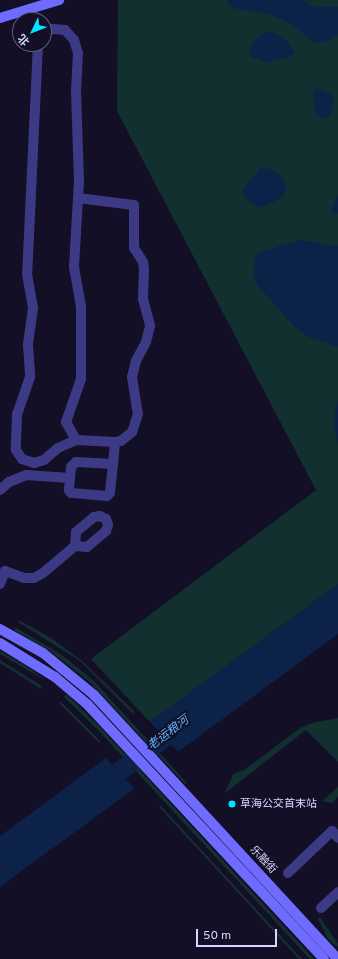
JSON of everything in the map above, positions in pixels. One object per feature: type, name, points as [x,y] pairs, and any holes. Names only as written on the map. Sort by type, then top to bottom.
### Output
[{"type":"street","points":[[0,18],[59,0]]},
{"type":"street","points":[[52,29],[65,30],[74,40],[78,53],[76,92],[78,198],[74,267],[81,306],[81,379],[66,422],[76,440]]},
{"type":"street","points":[[38,52],[28,274],[32,308],[28,346],[30,377],[17,414],[16,450],[27,462],[38,463],[58,448],[76,440],[121,441],[132,432],[138,414],[132,377],[136,361],[146,342],[150,326],[143,299],[143,262],[134,248],[134,206],[78,198]]},
{"type":"street","points":[[113,464],[76,462],[71,467],[69,490],[74,495],[107,496],[110,492],[113,464],[115,442]]},
{"type":"street","points":[[0,490],[14,479],[26,475],[70,478]]},
{"type":"street","points":[[0,584],[3,570],[24,578],[34,578],[43,573],[75,546]]},
{"type":"street","name":"乐融街","points":[[0,630],[61,666],[89,690],[126,728],[338,959]]},
{"type":"street","name":"乐融街","points":[[0,643],[36,664],[71,690],[117,736],[324,959]]},
{"type":"street","points":[[288,873],[332,831],[338,838]]},
{"type":"street","points":[[321,908],[338,892]]},
{"type":"green space","points":[[118,0],[338,0],[338,584],[150,722],[91,659],[316,490],[117,111]]},
{"type":"green space","points":[[19,620],[51,638],[81,660],[135,712],[133,714],[80,661],[18,622]]},
{"type":"green space","points":[[15,627],[62,655],[94,681],[187,783],[185,784],[92,684],[49,650],[14,630]]},
{"type":"green space","points":[[0,651],[29,668],[46,681],[0,654]]},
{"type":"green space","points":[[0,660],[42,686],[41,689],[0,663]]},
{"type":"green space","points":[[66,694],[99,726],[314,959],[310,959],[97,729],[64,697]]},
{"type":"green space","points":[[60,701],[101,742],[99,743],[59,703]]},
{"type":"green space","points":[[338,718],[338,762],[306,730],[225,793],[233,774],[244,770],[300,728],[312,723]]},
{"type":"green space","points":[[338,787],[338,797],[332,803],[322,801]]},
{"type":"green space","points":[[160,805],[302,959],[299,959],[159,807]]},
{"type":"green space","points":[[320,917],[338,944],[337,947],[328,939],[318,919]]},
{"type":"water","points":[[226,0],[304,0],[311,6],[338,7],[338,35],[329,41],[316,43],[288,22],[268,14],[233,8]]},
{"type":"water","points":[[268,32],[275,33],[287,41],[295,52],[289,57],[265,63],[259,59],[252,58],[249,52],[252,45],[261,34]]},
{"type":"water","points":[[318,88],[331,95],[334,102],[330,116],[323,119],[317,115],[314,101],[313,93]]},
{"type":"water","points":[[261,167],[275,171],[285,182],[286,190],[281,198],[261,208],[249,201],[244,196],[243,189]]},
{"type":"water","points":[[338,194],[338,213],[333,214],[332,209]]},
{"type":"water","points":[[300,240],[338,246],[338,347],[309,337],[295,327],[258,286],[254,278],[254,260],[258,253]]},
{"type":"water","points":[[338,398],[338,446],[334,420]]},
{"type":"water","points":[[338,584],[338,634],[178,752],[150,722]]},
{"type":"water","points":[[106,758],[135,788],[0,887],[0,836]]},
{"type":"pier","points":[[148,721],[179,754],[176,754]]},
{"type":"pier","points":[[105,756],[136,786],[136,790]]},
{"type":"waterway","name":"老运粮河","points":[[97,787],[185,722]]},
{"type":"place","name":"草海公交首末站","points":[[232,804]]}]
